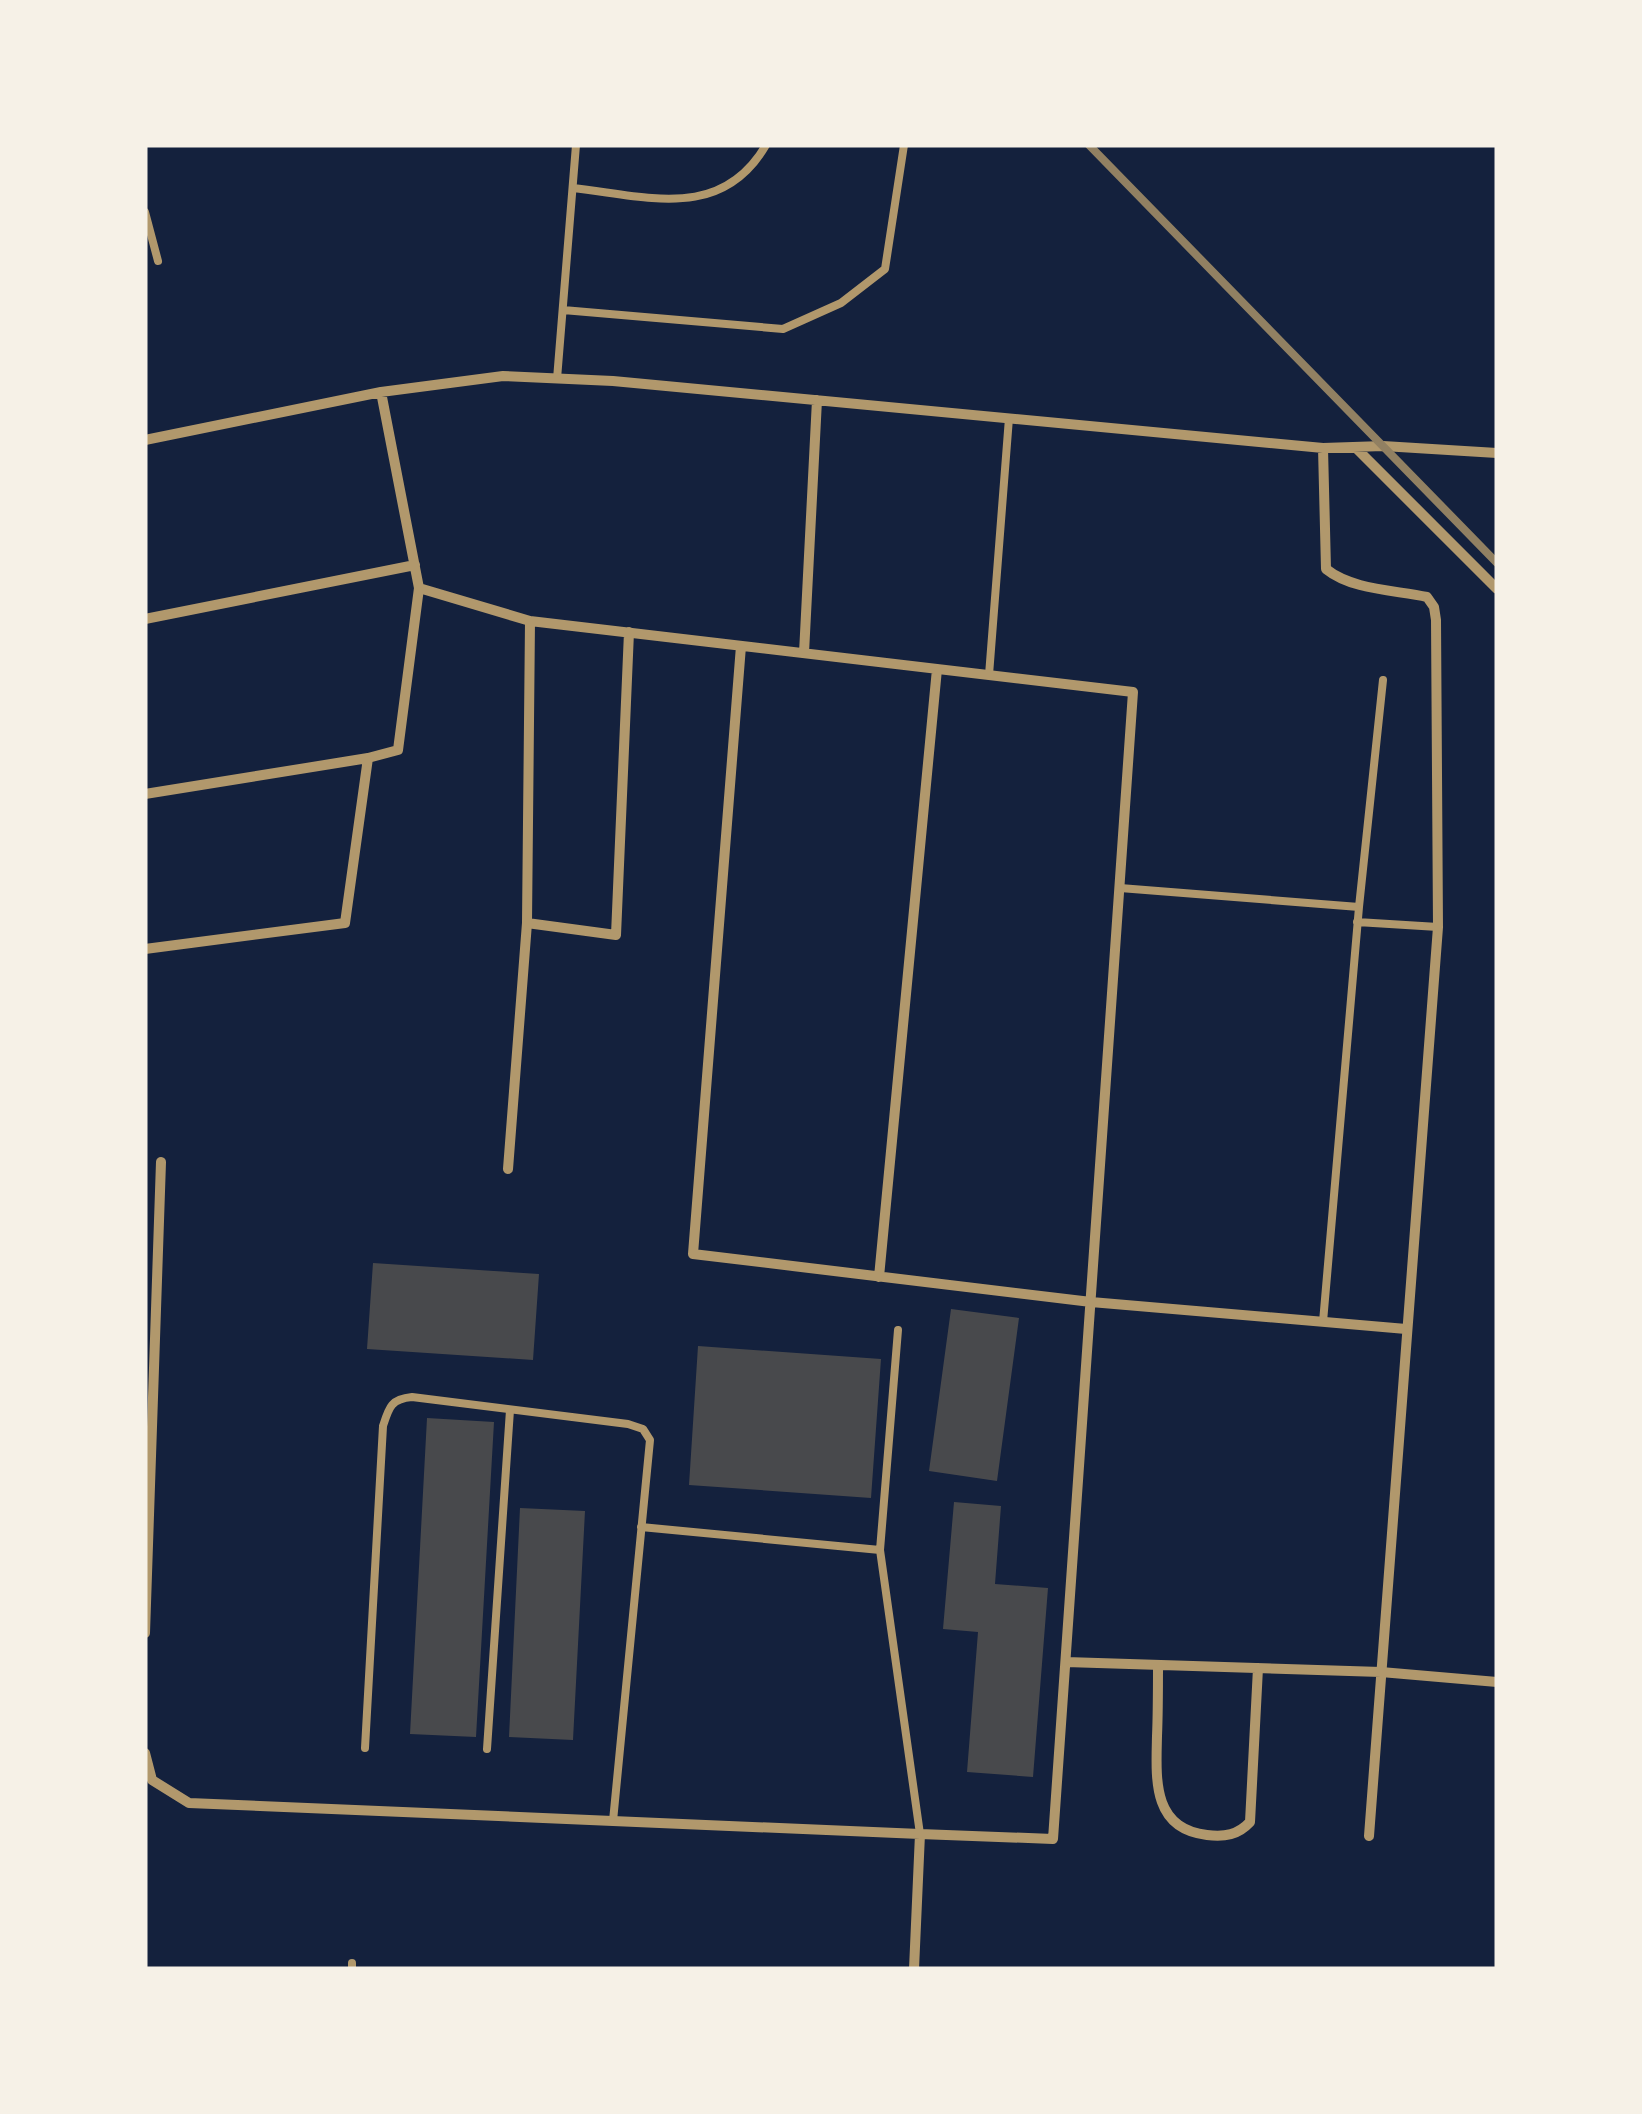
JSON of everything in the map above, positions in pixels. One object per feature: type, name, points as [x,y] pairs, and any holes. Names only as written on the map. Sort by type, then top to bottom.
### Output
[{"type":"street","points":[[145,440],[381,392],[503,376],[817,400],[1323,448],[1497,454]]},
{"type":"street","points":[[145,794],[398,750],[419,588],[381,392]]},
{"type":"street","points":[[804,653],[817,400]]},
{"type":"street","points":[[1356,447],[1497,590]]},
{"type":"street","points":[[1323,448],[1326,569],[1336,577],[1366,586],[1428,597],[1434,607],[1438,927],[1369,1836]]},
{"type":"street","points":[[145,619],[415,566]]},
{"type":"street","points":[[145,1753],[152,1780],[189,1803],[1052,1839],[1133,692],[530,621],[419,588]]},
{"type":"street","points":[[508,1170],[528,923],[530,621]]},
{"type":"street","points":[[528,923],[616,936],[629,632]]},
{"type":"street","points":[[741,646],[692,1254],[1091,1302],[1406,1329]]},
{"type":"street","points":[[878,1277],[937,669]]},
{"type":"street","points":[[145,950],[345,923],[368,758]]},
{"type":"street","points":[[145,1633],[162,1162]]},
{"type":"street","points":[[1066,1662],[1381,1672],[1497,1682]]},
{"type":"street","points":[[1158,1665],[1156,1782],[1162,1802],[1181,1827],[1194,1834],[1215,1836],[1232,1835],[1250,1822],[1258,1668]]},
{"type":"street","points":[[914,1969],[920,1834]]},
{"type":"lane","points":[[557,378],[576,145]]},
{"type":"lane","points":[[572,188],[696,199],[721,190],[757,160],[766,145]]},
{"type":"lane","points":[[563,310],[783,329],[841,304],[885,270],[904,145]]},
{"type":"lane","points":[[145,212],[158,261]]},
{"type":"lane","points":[[988,675],[1010,418]]},
{"type":"lane","points":[[1323,1322],[1358,907],[1383,680]]},
{"type":"lane","points":[[1120,888],[1358,907]]},
{"type":"lane","points":[[1357,922],[1438,927]]},
{"type":"lane","points":[[898,1330],[880,1550],[920,1834]]},
{"type":"lane","points":[[365,1748],[383,1426],[390,1404],[398,1398],[412,1397],[628,1424],[643,1429],[650,1440],[612,1822]]},
{"type":"lane","points":[[488,1749],[510,1410]]},
{"type":"lane","points":[[641,1527],[880,1550]]},
{"type":"building","points":[[373,1263],[539,1274],[533,1360],[367,1349]]},
{"type":"building","points":[[951,1309],[1019,1318],[997,1481],[929,1471]]},
{"type":"building","points":[[698,1346],[881,1359],[871,1498],[689,1485]]},
{"type":"building","points":[[427,1418],[494,1422],[476,1737],[410,1734]]},
{"type":"building","points":[[954,1502],[1001,1506],[995,1584],[1048,1588],[1033,1777],[967,1772],[978,1632],[943,1629]]},
{"type":"building","points":[[520,1508],[585,1511],[573,1740],[509,1737]]},
{"type":"railway","points":[[1089,145],[1497,563]]}]
